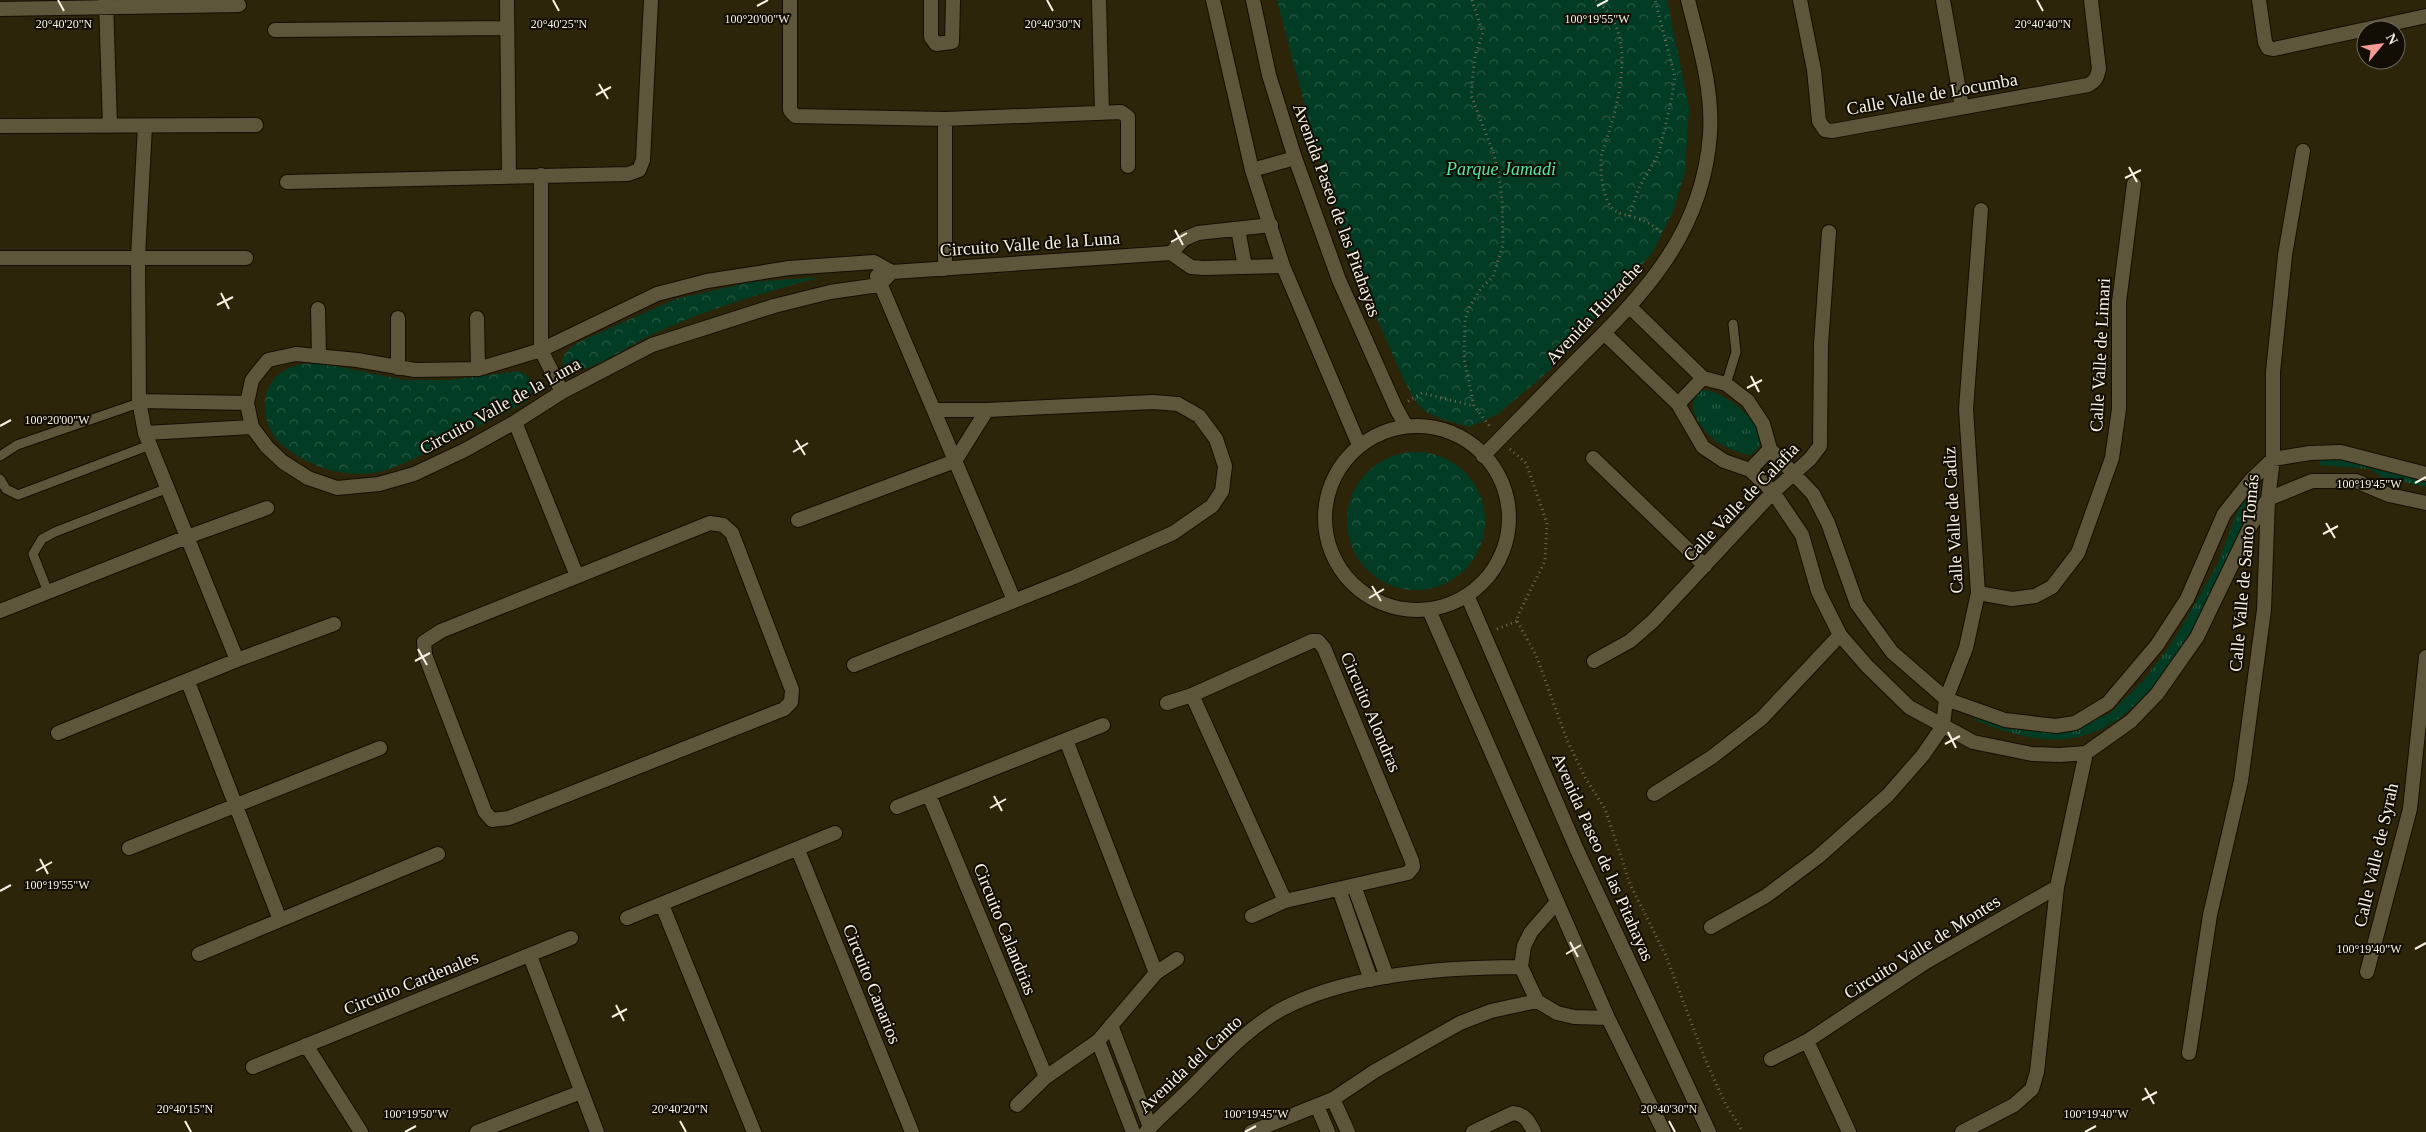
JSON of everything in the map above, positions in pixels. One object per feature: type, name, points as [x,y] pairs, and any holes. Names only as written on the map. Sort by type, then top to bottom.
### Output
[{"type":"street","points":[[506,0],[509,176]]},
{"type":"street","points":[[287,182],[628,174],[639,170],[643,160],[651,0]]},
{"type":"street","points":[[790,0],[790,110],[795,116],[945,119],[1121,112],[1128,116],[1128,166]]},
{"type":"street","points":[[930,0],[931,37],[936,44],[952,42],[953,0]]},
{"type":"street","points":[[1099,0],[1102,113]]},
{"type":"street","points":[[1213,0],[1252,170],[1283,266],[1359,445]]},
{"type":"street","name":"Avenida Paseo de las Pitahayas","points":[[1253,0],[1269,75],[1295,158],[1339,280],[1396,408],[1406,426]]},
{"type":"street","name":"Avenida Huizache","points":[[1483,456],[1630,307],[1676,245],[1693,211],[1707,161],[1710,133],[1709,101],[1704,66],[1688,0]]},
{"type":"street","name":"Calle Valle de Locumba","points":[[1800,0],[1814,70],[1819,121],[1825,130],[1832,131],[2088,85],[2097,77],[2098,68],[2091,0]]},
{"type":"street","points":[[1943,0],[1962,107]]},
{"type":"street","points":[[2259,0],[2265,42],[2268,48],[2274,49],[2426,16]]},
{"type":"street","points":[[0,9],[106,4],[239,5]]},
{"type":"street","points":[[106,4],[110,126]]},
{"type":"street","points":[[275,30],[506,28]]},
{"type":"street","points":[[945,119],[945,269]]},
{"type":"street","points":[[0,126],[256,125]]},
{"type":"street","points":[[145,126],[138,257],[139,402],[148,439],[237,660]]},
{"type":"street","name":"Calle Valle de Santo Tomás","points":[[2190,1053],[2210,915],[2242,781],[2264,610],[2268,499],[2273,459],[2274,362],[2285,255],[2303,152]]},
{"type":"street","points":[[1252,170],[1295,158]]},
{"type":"street","points":[[541,175],[541,350],[562,392]]},
{"type":"street","name":"Calle Valle de Limari","points":[[1978,593],[2012,599],[2035,596],[2052,587],[2078,553],[2112,458],[2119,409],[2119,302],[2134,184]]},
{"type":"street","name":"Calle Valle de Cadiz","points":[[1712,927],[1766,896],[1818,858],[1888,795],[1923,755],[1942,726],[1946,699],[1966,648],[1978,593],[1966,409],[1981,210]]},
{"type":"street","points":[[1271,226],[1190,235],[1171,253],[1191,267],[1283,266]]},
{"type":"street","points":[[1238,229],[1245,267]]},
{"type":"street","name":"Calle Valle de Calafia","points":[[1594,661],[1630,641],[1653,621],[1773,492],[1810,459],[1820,446],[1822,344],[1829,232]]},
{"type":"street","name":"Circuito Valle de la Luna","points":[[892,272],[1171,253]]},
{"type":"street","points":[[0,258],[246,258]]},
{"type":"street","points":[[874,262],[892,272],[879,284]]},
{"type":"street","points":[[874,262],[879,284],[956,460],[1014,600]]},
{"type":"street","name":"Circuito Valle de la Luna","points":[[874,262],[789,268],[707,281],[666,291],[541,350],[478,368],[415,370],[357,360],[296,354],[268,360],[252,380],[247,403],[252,427],[266,447],[283,462],[308,478],[337,488],[379,484],[414,474],[514,422],[562,392],[652,345],[774,306],[830,292],[879,284]]},
{"type":"street","points":[[1630,307],[1703,378],[1726,384],[1748,401],[1763,424],[1770,449],[1813,494],[1828,523],[1857,604],[1892,652],[1946,699],[2005,720],[2056,726],[2075,723],[2108,704],[2158,645],[2187,599],[2224,514],[2251,480],[2273,459],[2310,453],[2341,452],[2426,474]]},
{"type":"street","points":[[318,309],[319,356]]},
{"type":"street","points":[[398,318],[398,368]]},
{"type":"street","points":[[478,318],[478,368]]},
{"type":"street","points":[[1604,333],[1678,404],[1703,447],[1724,461],[1750,470],[1773,492],[1802,535],[1818,591],[1840,635],[1866,666],[1910,706],[1972,742],[2032,754],[2060,755],[2086,753],[2131,721],[2156,694],[2197,637],[2251,525],[2268,499],[2312,481],[2356,481],[2389,495],[2426,503]]},
{"type":"street","points":[[1678,404],[1703,378]]},
{"type":"street","points":[[139,402],[247,403]]},
{"type":"street","points":[[854,665],[1074,577],[1173,533],[1212,506],[1222,490],[1225,466],[1216,439],[1199,416],[1178,404],[1153,402],[988,410],[934,410]]},
{"type":"street","points":[[798,520],[956,460],[988,410]]},
{"type":"street","points":[[514,422],[578,576]]},
{"type":"street","points":[[1406,426],[1431,426],[1454,433],[1475,446],[1492,464],[1505,489],[1510,516],[1506,544],[1494,570],[1467,596],[1454,603],[1430,610],[1400,609],[1372,598],[1348,580],[1332,554],[1325,525],[1327,495],[1339,468],[1359,445],[1381,432],[1406,426]]},
{"type":"street","points":[[148,439],[252,427]]},
{"type":"street","points":[[1750,470],[1770,449]]},
{"type":"street","points":[[1593,458],[1705,566]]},
{"type":"street","points":[[0,611],[187,537],[267,508]]},
{"type":"street","points":[[710,523],[723,525],[732,532],[792,690],[791,702],[784,709],[509,818],[492,820],[485,812],[425,656],[424,642],[441,631],[578,576],[710,523]]},
{"type":"street","name":"Avenida Paseo de las Pitahayas","points":[[1467,596],[1576,850],[1709,1132]]},
{"type":"street","points":[[1430,610],[1608,1018],[1664,1132]]},
{"type":"street","points":[[58,733],[188,682],[237,660],[334,624]]},
{"type":"street","points":[[1654,794],[1712,757],[1762,718],[1840,635]]},
{"type":"street","name":"Circuito Alondras","points":[[1167,703],[1192,695],[1312,641],[1318,641],[1324,648],[1412,860],[1413,867],[1408,873],[1285,901],[1252,916]]},
{"type":"street","name":"Calle Valle de Syrah","points":[[2367,972],[2410,809],[2426,657]]},
{"type":"street","points":[[188,682],[237,804],[280,920]]},
{"type":"street","points":[[1192,695],[1285,901]]},
{"type":"street","points":[[897,807],[1103,725]]},
{"type":"street","points":[[1066,740],[1156,972]]},
{"type":"street","points":[[129,848],[380,748]]},
{"type":"street","points":[[1962,1132],[2014,1105],[2032,1089],[2037,1072],[2057,887],[2086,753]]},
{"type":"street","name":"Circuito Calandrias","points":[[929,795],[1046,1077]]},
{"type":"street","points":[[627,918],[835,834]]},
{"type":"street","name":"Circuito Canarios","points":[[798,850],[912,1132]]},
{"type":"street","points":[[199,954],[438,854]]},
{"type":"street","points":[[1354,886],[1387,977]]},
{"type":"street","name":"Circuito Valle de Montes","points":[[1771,1059],[1807,1041],[1926,962],[2057,887]]},
{"type":"street","points":[[1339,889],[1371,980]]},
{"type":"street","points":[[1557,902],[1531,932],[1524,946],[1521,967],[1537,1001],[1557,1013],[1574,1017],[1608,1018]]},
{"type":"street","points":[[662,905],[754,1132]]},
{"type":"street","name":"Circuito Cardenales","points":[[253,1067],[571,938]]},
{"type":"street","points":[[530,956],[597,1132]]},
{"type":"street","points":[[1017,1105],[1046,1077],[1098,1041],[1156,972],[1177,959]]},
{"type":"street","name":"Avenida del Canto","points":[[1148,1130],[1244,1035],[1284,1008],[1327,992],[1387,977],[1465,967],[1521,967]]},
{"type":"street","points":[[1250,1132],[1333,1099],[1375,1071],[1460,1024],[1491,1011],[1537,1001]]},
{"type":"street","points":[[1112,1025],[1148,1130]]},
{"type":"street","points":[[1098,1041],[1132,1132]]},
{"type":"street","points":[[1807,1041],[1849,1132]]},
{"type":"street","points":[[306,1045],[361,1132]]},
{"type":"street","points":[[477,1132],[581,1092]]},
{"type":"street","points":[[1333,1099],[1348,1132]]},
{"type":"street","points":[[1317,1106],[1328,1132]]},
{"type":"street","points":[[1473,1132],[1513,1113],[1527,1119],[1534,1132]]},
{"type":"lane","points":[[1726,384],[1736,352],[1734,324]]},
{"type":"lane","points":[[0,456],[17,445],[139,402]]},
{"type":"lane","points":[[0,479],[6,489],[18,495],[148,439]]},
{"type":"lane","points":[[48,592],[33,554],[42,539],[55,532],[168,488]]},
{"type":"path","points":[[1472,0],[1482,33],[1475,55],[1471,96],[1493,152],[1499,175],[1502,200],[1503,245],[1493,277],[1481,288],[1470,306],[1465,320],[1464,358],[1474,406],[1499,439],[1526,463],[1547,523],[1545,561],[1518,615],[1517,621],[1536,655],[1567,740],[1586,779],[1605,810],[1630,884],[1666,956],[1705,1059],[1725,1103],[1743,1132]]},
{"type":"path","points":[[1596,0],[1609,14],[1621,49],[1622,78],[1620,96],[1602,153],[1602,181],[1607,198],[1616,212],[1653,225],[1676,245]]},
{"type":"path","points":[[1630,216],[1640,188],[1660,153],[1675,77],[1655,0]]},
{"type":"path","points":[[1396,408],[1422,393],[1474,406]]},
{"type":"green space","name":"Parque Jamadi","points":[[1277,0],[1667,0],[1689,108],[1685,172],[1673,211],[1652,253],[1551,369],[1498,414],[1469,427],[1430,414],[1420,407],[1411,393],[1368,298],[1337,214],[1311,129]]},
{"type":"green space","points":[[821,277],[706,312],[662,330],[587,368],[572,370],[563,363],[564,355],[581,341],[676,299],[751,282]]},
{"type":"green space","points":[[320,363],[404,380],[449,380],[519,371],[529,377],[533,385],[531,395],[527,401],[418,457],[390,469],[370,473],[339,472],[317,466],[288,450],[273,434],[265,414],[267,393],[278,375],[295,366]]},
{"type":"green space","points":[[1703,390],[1713,392],[1737,406],[1756,427],[1760,437],[1758,447],[1750,455],[1737,452],[1720,444],[1704,430],[1693,409],[1696,395]]},
{"type":"green space","points":[[1416,452],[1442,457],[1465,472],[1480,495],[1485,521],[1480,547],[1465,570],[1442,585],[1416,590],[1390,585],[1367,570],[1352,547],[1347,521],[1352,495],[1367,472],[1390,457]]},
{"type":"green space","points":[[2332,455],[2426,477],[2426,487],[2382,477],[2370,469],[2319,465],[2319,460]]},
{"type":"green space","points":[[2255,492],[2260,497],[2245,524],[2226,572],[2208,606],[2173,660],[2152,687],[2131,709],[2110,724],[2088,735],[2063,739],[2037,738],[2008,732],[1975,720],[1975,716],[2085,724],[2109,714],[2143,681],[2174,640],[2217,565],[2236,515],[2244,501]]}]
